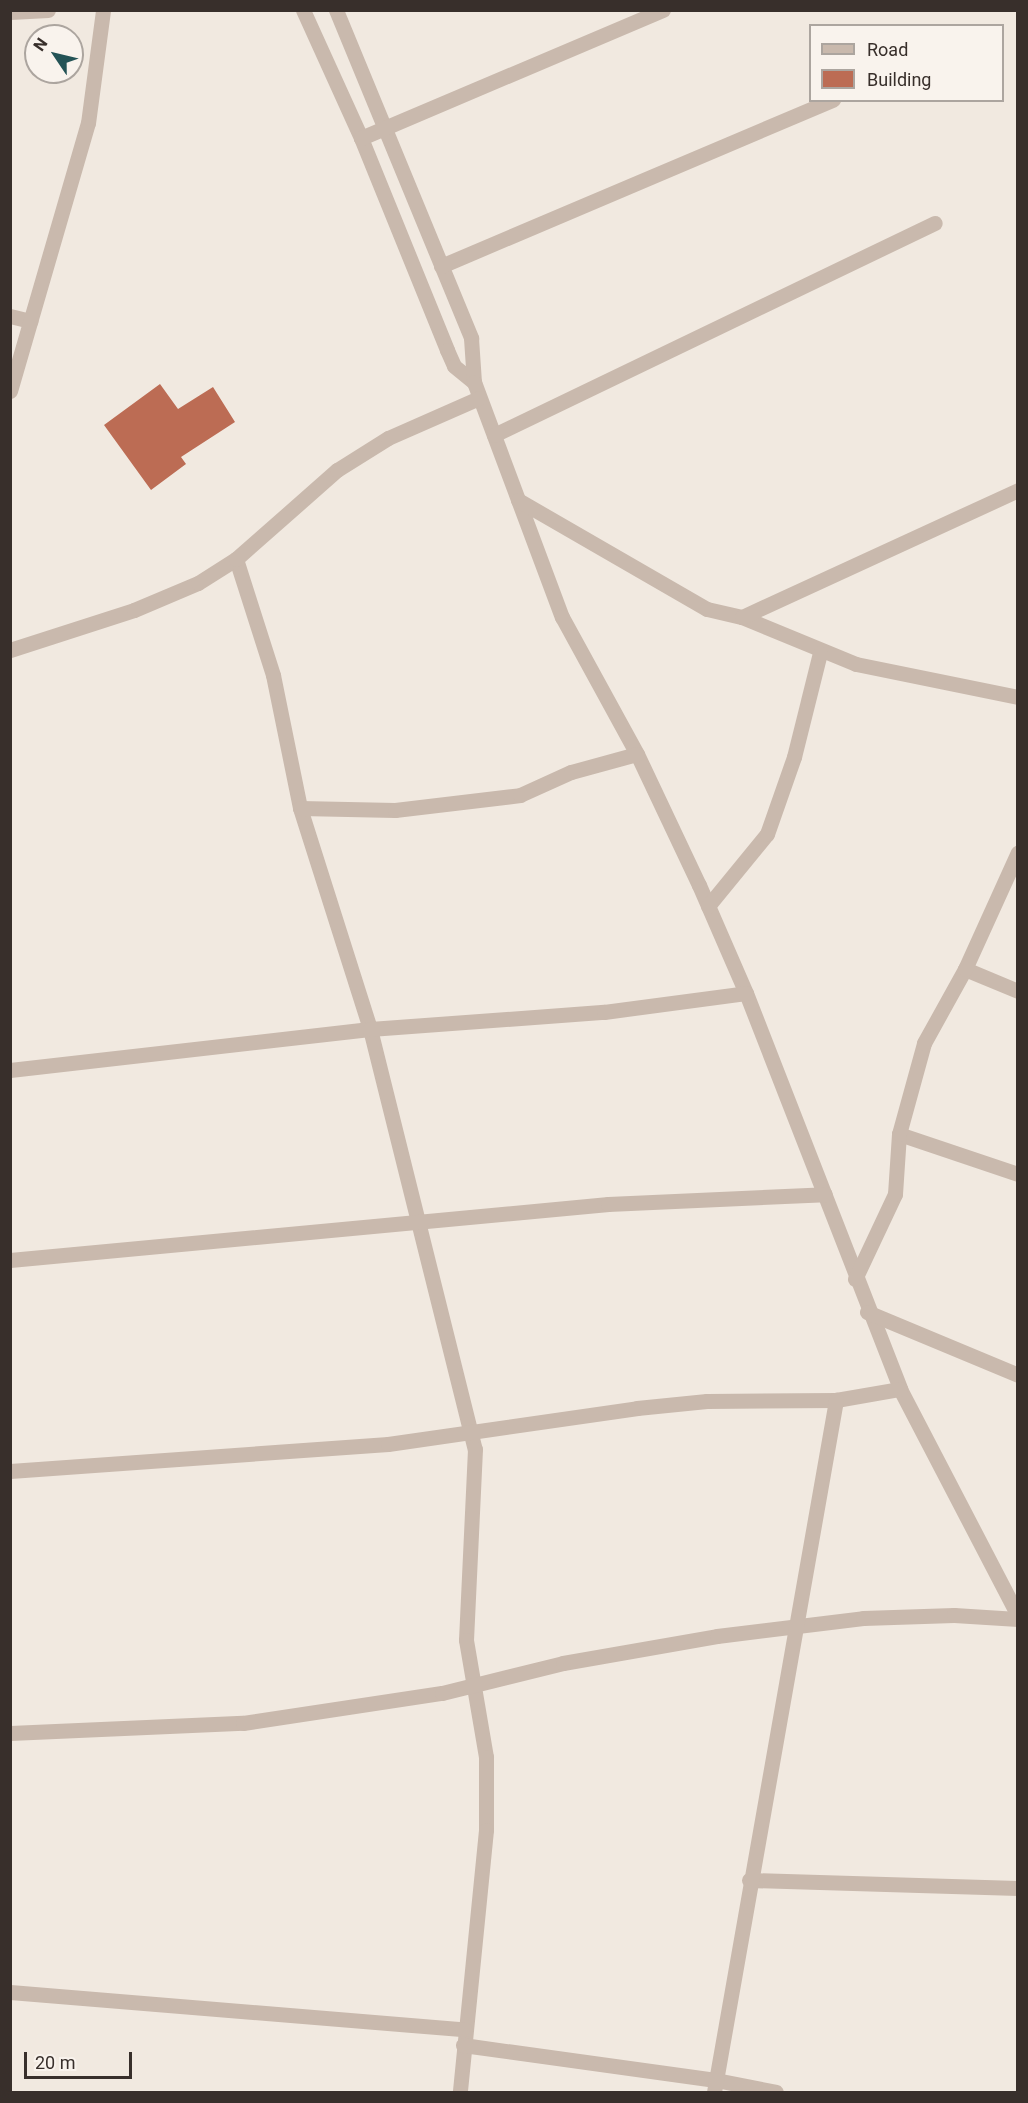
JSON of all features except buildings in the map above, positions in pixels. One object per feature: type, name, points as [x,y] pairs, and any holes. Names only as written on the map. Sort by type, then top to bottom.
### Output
[{"type":"street","points":[[10,12],[48,10]]},
{"type":"street","points":[[10,391],[88,123],[103,10]]},
{"type":"street","points":[[303,10],[361,138],[454,366],[474,382]]},
{"type":"street","points":[[10,1733],[243,1723],[442,1693],[474,1683],[585,1659],[798,1626],[954,1615],[1017,1617],[900,1389],[867,1312],[825,1194],[746,993],[708,906],[637,754],[562,617],[479,398],[474,382],[471,338],[387,128],[336,10]]},
{"type":"street","points":[[361,138],[637,16],[663,10]]},
{"type":"street","points":[[441,266],[828,102]]},
{"type":"street","points":[[494,435],[935,223]]},
{"type":"street","points":[[10,316],[30,321]]},
{"type":"street","points":[[10,650],[134,610],[198,583],[236,559],[337,470],[388,438],[479,398]]},
{"type":"street","points":[[742,617],[1017,490]]},
{"type":"street","points":[[518,500],[682,599],[742,617],[820,653],[910,677],[1017,697]]},
{"type":"street","points":[[236,559],[273,675],[300,808],[370,1029],[417,1223],[476,1449],[466,1640],[486,1757],[486,1830],[464,2029],[460,2092]]},
{"type":"street","points":[[708,906],[767,834],[794,757],[820,653]]},
{"type":"street","points":[[300,808],[395,810],[496,798],[637,754]]},
{"type":"street","points":[[855,1279],[895,1194],[899,1134],[924,1043],[965,969],[1017,852]]},
{"type":"street","points":[[965,969],[1017,991]]},
{"type":"street","points":[[10,1070],[370,1029],[604,1012],[746,993]]},
{"type":"street","points":[[899,1134],[1017,1174]]},
{"type":"street","points":[[10,1260],[608,1204],[825,1194]]},
{"type":"street","points":[[867,1312],[1017,1375]]},
{"type":"street","points":[[10,1471],[305,1452],[388,1444],[471,1429],[707,1401],[836,1400],[900,1389]]},
{"type":"street","points":[[715,2086],[749,1881],[798,1626],[836,1400]]},
{"type":"street","points":[[749,1881],[1017,1887]]},
{"type":"street","points":[[10,1992],[464,2029]]},
{"type":"street","points":[[463,2045],[715,2086],[776,2092]]}]
